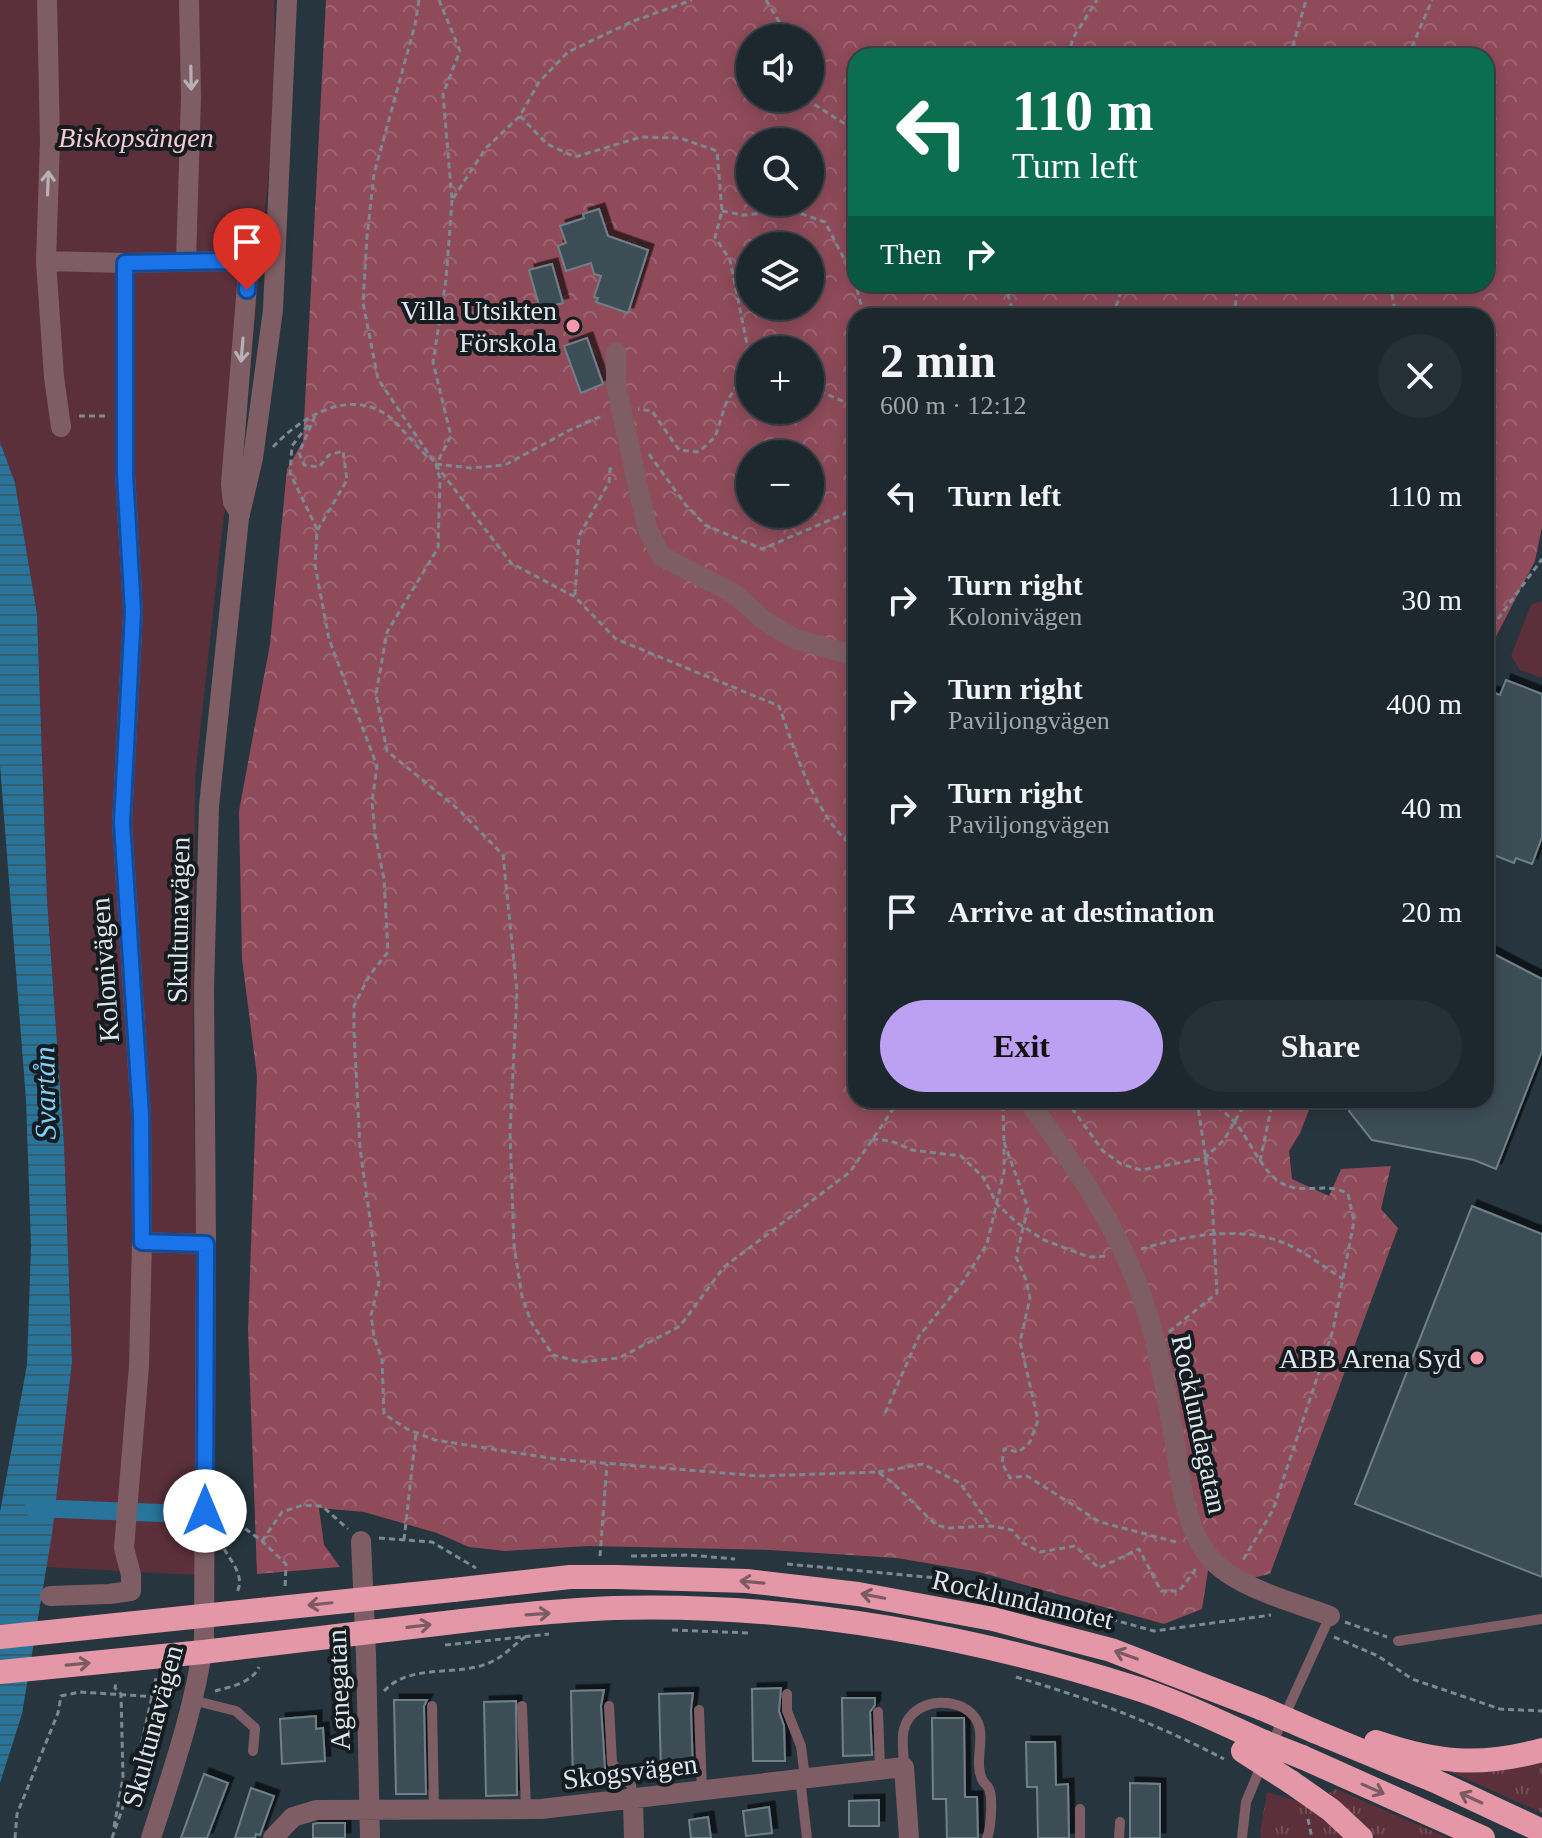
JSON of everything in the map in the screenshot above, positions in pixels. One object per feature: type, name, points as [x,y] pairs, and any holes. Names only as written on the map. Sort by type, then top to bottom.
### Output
[{"type":"highway","name":"Rocklundamotet","points":[[0,1637],[570,1577],[747,1581],[830,1590],[993,1619],[1111,1650],[1199,1683],[1232,1684],[1263,1703],[1316,1725]]},
{"type":"highway","points":[[0,1672],[203,1652],[464,1632],[630,1608],[693,1609],[861,1623],[972,1644],[1132,1686],[1291,1782],[1331,1810],[1361,1838]]},
{"type":"highway","points":[[1316,1725],[1455,1761],[1489,1761],[1542,1750]]},
{"type":"highway","points":[[1316,1725],[1542,1831]]},
{"type":"highway","points":[[1243,1751],[1302,1757],[1483,1838]]},
{"type":"street","points":[[47,0],[50,141],[46,261],[60,421]]},
{"type":"street","points":[[186,261],[191,96],[189,0]]},
{"type":"street","name":"Skultunavägen","points":[[151,1838],[200,1673],[205,1600],[205,880],[209,806],[240,514],[253,458],[273,310],[287,0]]},
{"type":"street","points":[[46,261],[227,261],[242,265],[248,272],[231,484],[233,502],[240,514]]},
{"type":"street","name":"Kolonivägen","points":[[50,1596],[131,1591],[131,1575],[124,1548],[139,1366],[142,1242],[141,1115],[122,823],[133,612],[124,416],[125,263]]},
{"type":"street","points":[[616,352],[616,385],[632,460],[647,528],[661,556],[733,593],[765,621],[795,639],[848,654]]},
{"type":"street","name":"Rocklundagatan","points":[[1033,1108],[1100,1206],[1125,1254],[1156,1344],[1190,1524],[1205,1551],[1233,1576],[1326,1624]]},
{"type":"street","points":[[142,1242],[206,1244]]},
{"type":"street","name":"Agnegatan","points":[[361,1541],[370,1838]]},
{"type":"street","points":[[893,1768],[914,1834]]},
{"type":"street","name":"Skogsvägen","points":[[273,1838],[293,1817],[316,1810],[526,1809],[893,1768]]},
{"type":"street","points":[[633,1799],[634,1838]]},
{"type":"lane","points":[[1398,1641],[1542,1619]]},
{"type":"lane","points":[[1242,1838],[1246,1802],[1326,1624]]},
{"type":"lane","points":[[787,1694],[787,1711],[801,1746],[807,1838]]},
{"type":"lane","points":[[192,1700],[236,1711],[255,1728],[253,1751]]},
{"type":"lane","points":[[893,1768],[904,1728],[924,1706],[946,1702],[967,1708],[979,1725],[980,1777],[990,1790],[990,1831],[987,1838]]},
{"type":"lane","points":[[432,1706],[434,1810]]},
{"type":"lane","points":[[522,1706],[526,1809]]},
{"type":"lane","points":[[609,1706],[612,1763],[631,1785],[633,1799]]},
{"type":"lane","points":[[699,1710],[702,1791]]},
{"type":"lane","points":[[878,1712],[893,1768]]},
{"type":"lane","points":[[1080,1809],[1080,1838]]},
{"type":"lane","points":[[1119,1838],[1120,1822]]},
{"type":"path","points":[[419,0],[374,174],[363,303],[378,379],[436,465],[511,563],[575,597],[616,639],[779,706],[805,778],[848,843]]},
{"type":"path","points":[[436,465],[451,436],[433,362],[446,280],[452,200],[443,94],[460,51],[439,0]]},
{"type":"path","points":[[452,200],[486,148],[520,116],[539,82],[568,52],[631,22],[692,0]]},
{"type":"path","points":[[766,0],[781,24]]},
{"type":"path","points":[[1070,48],[1073,38],[1097,0]]},
{"type":"path","points":[[1292,48],[1306,0]]},
{"type":"path","points":[[1411,48],[1432,0]]},
{"type":"path","points":[[824,111],[848,126]]},
{"type":"path","points":[[520,116],[547,144],[575,157],[641,137],[680,138],[717,151],[722,211],[715,237],[730,260],[745,336]]},
{"type":"path","points":[[722,211],[743,215],[793,211],[825,222],[848,266]]},
{"type":"path","points":[[436,465],[471,468],[505,465],[570,430],[629,407],[652,411],[679,450],[699,452],[715,437],[726,403],[736,387]]},
{"type":"path","points":[[824,393],[848,404]]},
{"type":"path","points":[[272,436],[269,451],[290,429],[336,404],[371,406],[392,419],[436,465],[440,479],[438,548],[387,632],[376,694],[387,751],[458,809],[503,855],[517,992],[510,1132],[514,1246],[522,1296],[531,1322],[553,1355],[581,1362],[619,1358],[680,1326],[724,1267],[850,1172],[894,1108]]},
{"type":"path","points":[[60,421],[124,416]]},
{"type":"path","points":[[315,416],[299,453],[304,465],[319,467],[329,455],[343,451],[347,480],[317,531],[315,565],[329,639],[377,766],[372,802],[384,879],[388,952],[369,976],[354,1006],[360,1148],[379,1283],[371,1315],[374,1337],[382,1359],[384,1414],[416,1433],[471,1448],[607,1463],[759,1476],[878,1472],[923,1464],[960,1483],[991,1526]]},
{"type":"path","points":[[315,416],[292,446],[290,473],[317,531]]},
{"type":"path","points":[[575,597],[579,536],[609,482],[610,469],[651,453],[668,481],[705,525],[762,549],[848,512]]},
{"type":"path","points":[[1494,624],[1542,559]]},
{"type":"path","points":[[885,1413],[919,1336],[963,1282],[987,1244],[1004,1172],[1004,1108]]},
{"type":"path","points":[[1072,1108],[1103,1151],[1121,1164],[1141,1170],[1205,1158],[1224,1140],[1243,1108]]},
{"type":"path","points":[[1156,1344],[1217,1293],[1212,1200],[1198,1108]]},
{"type":"path","points":[[1218,1108],[1236,1123],[1260,1161],[1279,1183],[1303,1191],[1338,1188],[1348,1194],[1354,1221],[1333,1330],[1273,1510],[1233,1576]]},
{"type":"path","points":[[1260,1161],[1271,1108]]},
{"type":"path","points":[[872,1139],[891,1141],[912,1150],[961,1156],[983,1177],[997,1204],[1024,1227],[1044,1240],[1089,1257],[1125,1254],[1167,1241],[1214,1234],[1239,1234],[1283,1242],[1343,1279]]},
{"type":"path","points":[[1004,1142],[1028,1208],[1016,1257],[1030,1298],[1020,1342],[1038,1420],[1030,1442],[1019,1452],[1004,1449],[1002,1463],[1010,1478],[1027,1476],[1100,1522],[1186,1546]]},
{"type":"path","points":[[404,1540],[416,1433]]},
{"type":"path","points":[[600,1556],[607,1463]]},
{"type":"path","points":[[878,1472],[936,1525],[948,1528],[991,1526],[1012,1530],[1023,1543],[1040,1552],[1075,1546],[1099,1568],[1139,1549],[1161,1591],[1179,1591],[1194,1572],[1195,1562]]},
{"type":"path","points":[[262,1541],[282,1512],[303,1505],[322,1506],[361,1541],[381,1538],[432,1542],[476,1568]]},
{"type":"path","points":[[218,1509],[218,1517]]},
{"type":"path","points":[[205,1600],[234,1595],[240,1587],[240,1576],[221,1544]]},
{"type":"path","points":[[1154,1631],[1275,1614]]},
{"type":"path","points":[[1326,1624],[1398,1641]]},
{"type":"path","points":[[1326,1624],[1412,1679],[1500,1709],[1542,1711]]},
{"type":"path","points":[[660,1629],[762,1634]]},
{"type":"path","points":[[464,1632],[525,1637],[554,1633]]},
{"type":"path","points":[[367,1697],[375,1701],[393,1682],[407,1675],[445,1672],[494,1661],[525,1637]]},
{"type":"path","points":[[111,1838],[135,1773],[158,1669]]},
{"type":"path","points":[[1008,1675],[1243,1751]]},
{"type":"path","points":[[15,1838],[17,1814],[58,1713],[61,1696],[80,1692],[153,1696]]},
{"type":"path","points":[[111,1838],[123,1778],[121,1694]]},
{"type":"path","points":[[1303,1812],[1309,1820],[1312,1838]]},
{"type":"green space","name":"Biskopsängen","points":[[0,0],[274,0],[275,103],[248,392],[223,522],[195,778],[196,1575],[46,1567],[72,1362],[64,1144],[47,899],[37,614],[15,483],[0,442]]},
{"type":"green space","points":[[326,0],[1542,0],[1542,527],[1535,561],[1494,640],[1494,308],[848,308],[848,1108],[1310,1108],[1289,1151],[1292,1179],[1329,1196],[1341,1169],[1391,1166],[1381,1209],[1398,1228],[1270,1574],[1243,1580],[1210,1558],[1202,1609],[1164,1624],[979,1572],[897,1558],[770,1550],[589,1546],[505,1551],[469,1547],[437,1533],[364,1512],[319,1508],[324,1545],[340,1567],[257,1574],[248,1329],[257,1076],[242,959],[239,811],[270,644],[287,469],[303,441]]},
{"type":"green space","points":[[1542,601],[1542,678],[1520,670],[1511,656],[1532,604]]},
{"type":"green space","points":[[1542,1759],[1542,1813],[1449,1771],[1506,1770]]},
{"type":"green space","points":[[1336,1789],[1448,1838],[1376,1838],[1329,1793]]},
{"type":"green space","points":[[1267,1792],[1307,1804],[1346,1838],[1261,1838]]},
{"type":"water","name":"Svartån","points":[[0,442],[15,483],[37,614],[47,899],[64,1144],[72,1362],[52,1534],[22,1714],[0,1783],[0,1512],[27,1365],[31,1246],[26,1100],[0,765]]},
{"type":"building","points":[[599,209],[608,236],[648,250],[628,313],[596,302],[598,298],[594,297],[601,276],[594,274],[591,263],[566,271],[558,246],[566,243],[560,226]]},
{"type":"building","points":[[552,264],[563,303],[540,309],[529,270]]},
{"type":"building","points":[[587,338],[603,384],[581,393],[564,346]]},
{"type":"building","points":[[1506,680],[1542,694],[1542,837],[1532,864],[1516,858],[1514,863],[1494,855],[1494,693],[1500,695]]},
{"type":"building","points":[[1494,954],[1542,979],[1542,1051],[1496,1169],[1474,1160],[1372,1140],[1349,1111],[1350,1108],[1494,1108]]},
{"type":"building","name":"ABB Arena Syd","points":[[1472,1206],[1542,1234],[1542,1577],[1355,1504]]},
{"type":"building","points":[[781,1688],[779,1711],[784,1726],[785,1761],[753,1761],[752,1689]]},
{"type":"building","points":[[604,1690],[601,1706],[606,1784],[573,1785],[571,1691]]},
{"type":"building","points":[[693,1693],[693,1773],[661,1774],[659,1694]]},
{"type":"building","points":[[842,1698],[875,1698],[870,1712],[872,1755],[843,1756]]},
{"type":"building","points":[[394,1700],[427,1700],[424,1706],[426,1794],[396,1794]]},
{"type":"building","points":[[516,1701],[517,1795],[486,1796],[484,1702]]},
{"type":"building","points":[[316,1716],[316,1729],[323,1728],[325,1761],[282,1764],[280,1719]]},
{"type":"building","points":[[932,1718],[964,1718],[965,1797],[977,1797],[978,1838],[947,1838],[946,1799],[933,1799]]},
{"type":"building","points":[[1026,1742],[1055,1742],[1056,1785],[1068,1784],[1069,1838],[1038,1838],[1037,1787],[1027,1787]]},
{"type":"building","points":[[204,1774],[228,1783],[207,1838],[181,1838]]},
{"type":"building","points":[[1130,1783],[1160,1784],[1160,1838],[1130,1838]]},
{"type":"building","points":[[251,1788],[274,1796],[260,1835],[235,1838]]},
{"type":"building","points":[[879,1800],[879,1826],[849,1826],[849,1801]]},
{"type":"building","points":[[769,1807],[772,1833],[746,1836],[743,1811]]},
{"type":"building","points":[[708,1817],[711,1838],[691,1838],[689,1820]]},
{"type":"building","points":[[345,1823],[345,1838],[313,1838],[313,1824]]},
{"type":"waterway","points":[[33,1508],[186,1514]]},
{"type":"place","name":"Villa Utsikten Förskola","points":[[573,326]]},
{"type":"place","name":"ABB Arena Syd","points":[[1477,1358]]},
{"type":"route","points":[[205,1511],[206,1244],[142,1242],[141,1115],[122,823],[133,612],[125,474],[125,263],[227,261],[242,265],[248,272],[247,290]]}]
